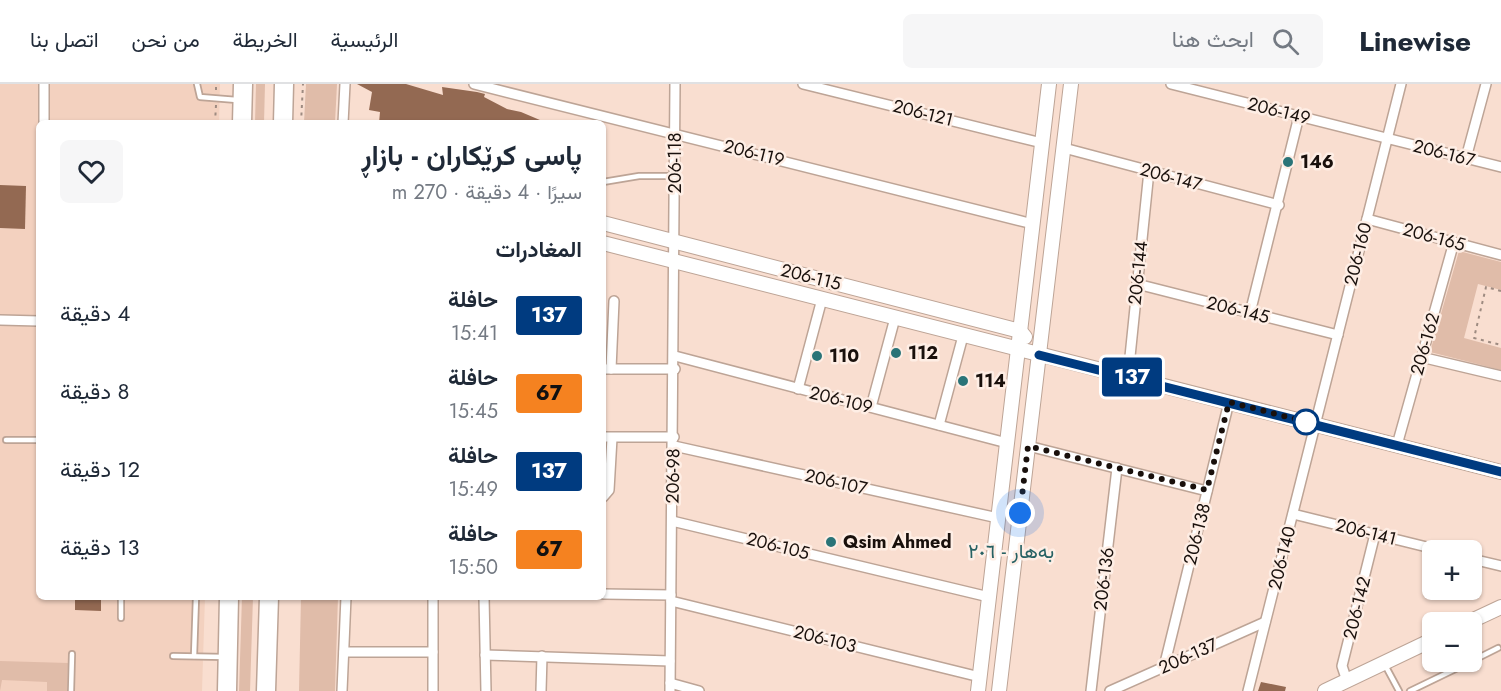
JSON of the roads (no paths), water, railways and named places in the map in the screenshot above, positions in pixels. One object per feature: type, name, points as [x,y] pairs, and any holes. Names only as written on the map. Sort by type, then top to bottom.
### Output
[{"type":"highway","points":[[283,120],[284,84]]},
{"type":"highway","points":[[242,92],[242,120]]},
{"type":"highway","points":[[226,691],[229,600]]},
{"type":"highway","points":[[266,691],[269,600]]},
{"type":"street","points":[[44,84],[44,120]]},
{"type":"street","points":[[343,120],[345,84]]},
{"type":"street","name":"206-119","points":[[474,84],[1033,224]]},
{"type":"street","name":"206-118","points":[[672,261],[675,84]]},
{"type":"street","name":"206-121","points":[[803,84],[1042,143]]},
{"type":"street","points":[[979,684],[1049,84]]},
{"type":"street","points":[[999,691],[1071,84]]},
{"type":"street","name":"206-149","points":[[1171,84],[1388,138]]},
{"type":"street","name":"206-160","points":[[1315,424],[1401,84]]},
{"type":"street","points":[[1466,158],[1486,84]]},
{"type":"street","points":[[1250,313],[1279,205],[1299,116]]},
{"type":"street","name":"206-167","points":[[1388,138],[1501,167]]},
{"type":"street","name":"206-147","points":[[1064,148],[1279,205]]},
{"type":"street","name":"206-144","points":[[1128,376],[1149,171]]},
{"type":"street","name":"206-165","points":[[1367,219],[1501,255]]},
{"type":"street","name":"206-115","points":[[606,224],[1020,331]]},
{"type":"street","name":"206-162","points":[[1397,445],[1454,242]]},
{"type":"street","name":"206-115","points":[[606,244],[1501,472]]},
{"type":"street","name":"206-98","points":[[670,687],[675,369],[672,261]]},
{"type":"street","name":"206-145","points":[[1137,284],[1338,334]]},
{"type":"street","points":[[798,389],[822,299]]},
{"type":"street","points":[[614,301],[607,369],[675,369]]},
{"type":"street","points":[[871,407],[895,318]]},
{"type":"street","points":[[0,320],[36,321]]},
{"type":"street","points":[[1020,331],[1039,355]]},
{"type":"street","points":[[939,425],[963,336]]},
{"type":"street","name":"206-109","points":[[675,356],[1007,443]]},
{"type":"street","points":[[1421,357],[1501,376]]},
{"type":"street","name":"206-138","points":[[1164,667],[1229,402]]},
{"type":"street","name":"206-140","points":[[1248,691],[1315,424]]},
{"type":"street","points":[[606,494],[609,490],[607,437]]},
{"type":"street","name":"206-107","points":[[607,437],[674,442],[998,518]]},
{"type":"street","points":[[1028,446],[1207,490]]},
{"type":"street","name":"206-136","points":[[1091,691],[1117,468]]},
{"type":"street","name":"206-141","points":[[1293,514],[1422,546]]},
{"type":"street","name":"206-105","points":[[672,521],[989,597]]},
{"type":"street","name":"206-142","points":[[1347,681],[1342,666],[1375,534]]},
{"type":"street","points":[[1482,561],[1501,566]]},
{"type":"street","name":"206-103","points":[[606,594],[671,598],[979,684]]},
{"type":"street","points":[[342,691],[346,600]]},
{"type":"street","points":[[433,600],[433,691]]},
{"type":"street","points":[[484,600],[486,691]]},
{"type":"street","points":[[1482,617],[1500,609]]},
{"type":"street","name":"206-137","points":[[1110,691],[1265,622]]},
{"type":"street","points":[[1325,691],[1422,645]]},
{"type":"street","points":[[344,652],[433,652]]},
{"type":"street","points":[[485,655],[670,661]]},
{"type":"street","points":[[541,691],[543,656]]},
{"type":"street","points":[[670,687],[699,691]]},
{"type":"lane","points":[[197,84],[196,92],[200,97],[242,92]]},
{"type":"lane","points":[[606,182],[639,176],[675,176]]},
{"type":"lane","points":[[6,440],[36,440]]},
{"type":"lane","points":[[121,618],[122,600]]},
{"type":"lane","points":[[194,656],[196,600]]},
{"type":"lane","points":[[1482,656],[1498,648]]},
{"type":"lane","points":[[71,691],[72,654]]},
{"type":"lane","points":[[173,656],[227,657]]},
{"type":"lane","points":[[1384,663],[1399,691]]},
{"type":"lane","points":[[1410,691],[1449,672]]},
{"type":"place","name":"146","points":[[1288,162]]},
{"type":"place","name":"112","points":[[896,353]]},
{"type":"place","name":"110","points":[[817,356]]},
{"type":"place","name":"114","points":[[963,381]]},
{"type":"place","name":"Qsim Ahmed","points":[[831,542]]},
{"type":"district","name":"بەهار - ٢٠٦","points":[[1011,551]]}]
